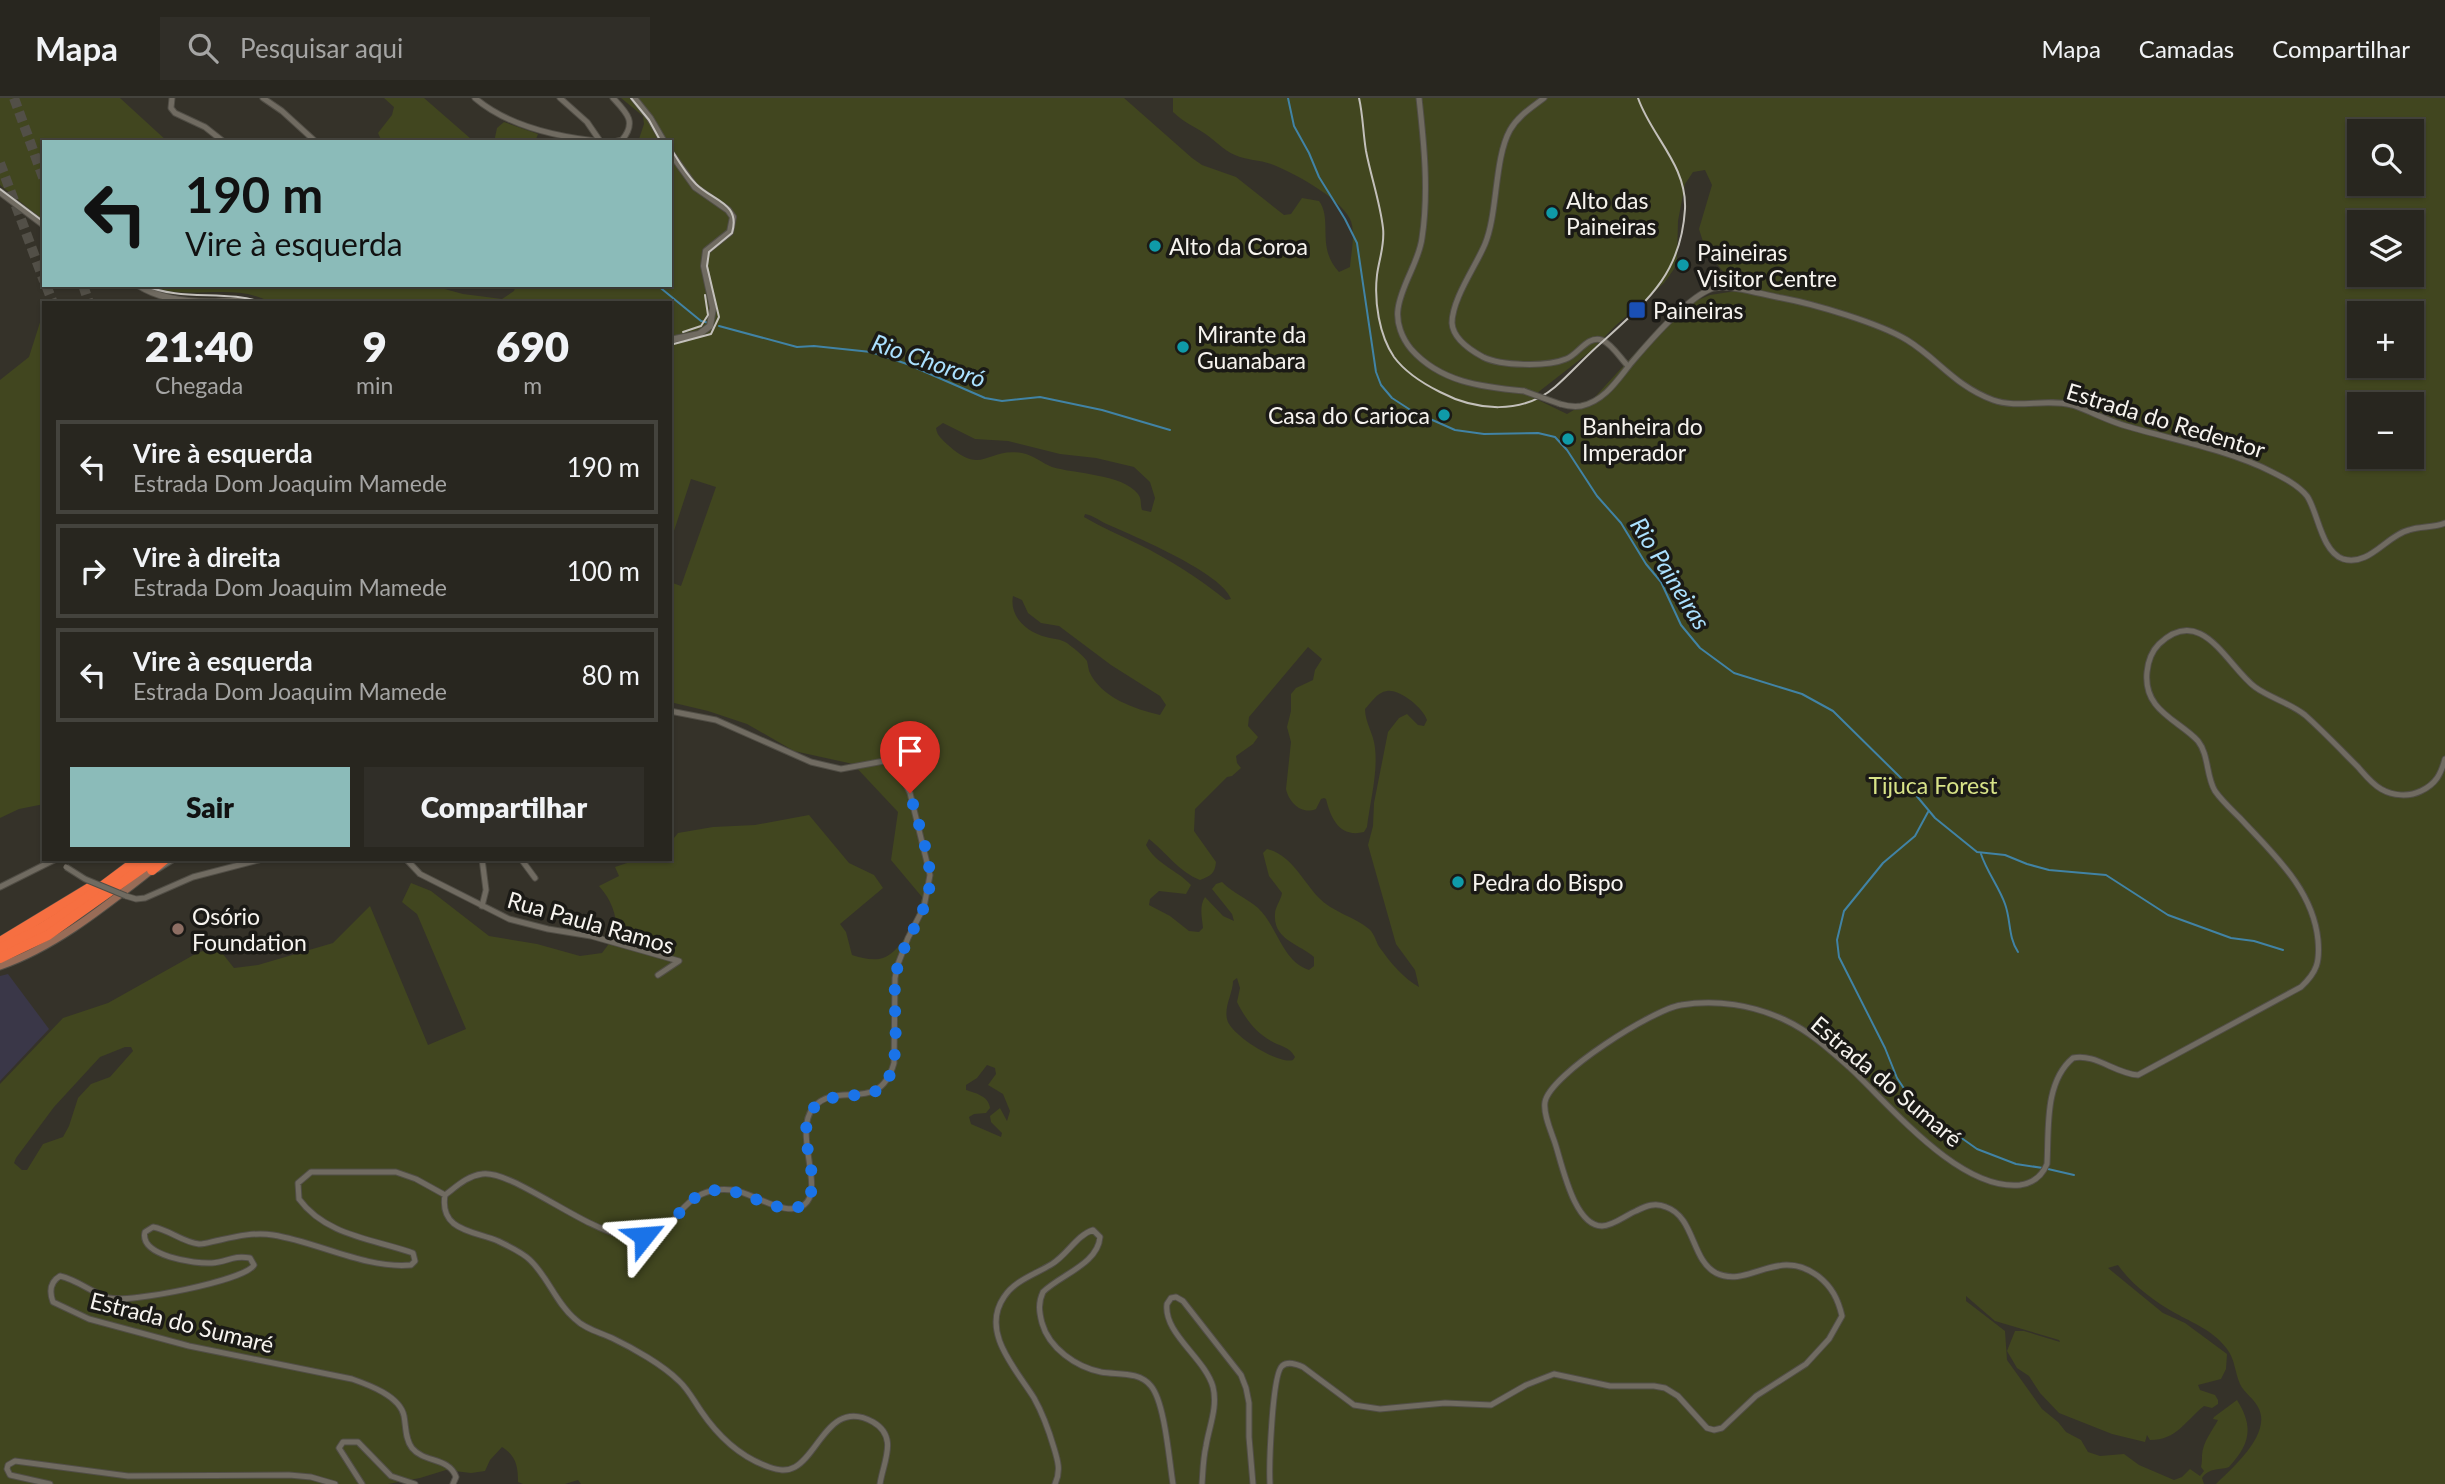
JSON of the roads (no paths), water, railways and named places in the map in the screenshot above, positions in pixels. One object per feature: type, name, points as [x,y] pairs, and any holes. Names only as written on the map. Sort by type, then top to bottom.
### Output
[{"type":"highway","points":[[0,940],[48,915],[129,861]]},
{"type":"highway","points":[[0,948],[49,923],[136,861]]},
{"type":"highway","points":[[0,958],[48,935],[152,861]]},
{"type":"highway","points":[[149,872],[163,861]]},
{"type":"main road","points":[[0,966],[49,943],[149,872]]},
{"type":"street","points":[[172,98],[171,107],[175,113],[205,127],[221,140]]},
{"type":"street","points":[[263,98],[314,140]]},
{"type":"street","points":[[475,98],[493,110],[528,126],[564,136],[593,140]]},
{"type":"street","points":[[560,98],[587,122],[599,140]]},
{"type":"street","points":[[613,98],[629,118],[629,129],[622,140]]},
{"type":"street","points":[[634,98],[663,140]]},
{"type":"street","points":[[1419,98],[1426,207],[1422,241],[1398,306],[1401,333],[1418,356],[1432,369],[1447,376],[1488,388],[1524,391],[1572,407],[1586,404],[1604,395],[1628,366],[1605,341],[1591,340],[1568,359],[1548,363],[1505,363],[1486,359],[1472,351],[1458,338],[1452,324],[1456,304],[1486,242],[1509,132],[1521,114],[1544,98]]},
{"type":"street","points":[[672,155],[695,187],[733,216],[730,232],[706,251],[704,266],[713,308],[710,326],[699,334],[672,340]]},
{"type":"street","points":[[0,192],[42,224]]},
{"type":"street","points":[[142,287],[157,295],[199,301]]},
{"type":"street","name":"Estrada do Redentor","points":[[1628,366],[1688,304],[1714,288],[1728,288],[1796,301],[1890,331],[1919,349],[1950,376],[1981,395],[1997,401],[2072,405],[2121,425],[2248,462],[2272,472],[2298,487],[2308,498],[2322,534],[2336,555],[2345,560],[2372,553],[2408,530],[2445,523]]},
{"type":"street","points":[[171,297],[180,301]]},
{"type":"street","points":[[218,301],[238,301]]},
{"type":"street","name":"Estrada do Sumaré","points":[[1270,1484],[1277,1378],[1281,1367],[1286,1364],[1303,1367],[1354,1405],[1380,1409],[1445,1403],[1491,1405],[1533,1381],[1554,1374],[1610,1386],[1665,1388],[1678,1396],[1707,1428],[1714,1430],[1722,1427],[1756,1396],[1806,1364],[1829,1339],[1842,1316],[1838,1301],[1830,1288],[1805,1268],[1779,1265],[1730,1277],[1716,1273],[1706,1266],[1680,1217],[1671,1208],[1648,1205],[1602,1226],[1591,1224],[1577,1208],[1545,1103],[1555,1086],[1576,1065],[1655,1014],[1679,1005],[1725,1003],[1750,1007],[1785,1020],[1825,1046],[1944,1155],[1987,1181],[2007,1186],[2028,1184],[2044,1172],[2048,1164],[2052,1096],[2060,1075],[2073,1058],[2086,1058],[2119,1072],[2138,1075],[2301,987],[2318,965],[2314,914],[2291,875],[2215,790],[2197,740],[2172,721],[2150,692],[2147,680],[2148,661],[2162,641],[2176,633],[2188,631],[2213,640],[2250,682],[2301,712],[2382,789],[2406,796],[2426,789],[2442,772],[2445,759]]},
{"type":"street","points":[[672,710],[716,720],[811,762],[841,769],[884,761],[898,768],[910,793],[930,875],[924,907],[898,964],[894,999],[894,1063],[891,1072],[884,1085],[877,1090],[833,1097],[813,1108],[808,1117],[807,1136],[811,1193],[806,1204],[800,1207],[779,1207],[735,1190],[701,1192],[694,1196],[663,1230],[644,1236],[622,1235],[589,1224],[492,1173],[465,1179],[446,1195],[445,1212],[462,1230],[498,1241],[530,1260],[575,1319],[595,1332],[631,1348],[677,1378],[717,1434],[740,1452],[767,1466],[790,1470],[806,1458],[824,1433],[850,1417],[860,1417],[880,1427],[888,1439],[889,1447],[880,1484]]},
{"type":"street","points":[[0,887],[53,861]]},
{"type":"street","points":[[59,861],[85,879],[140,899],[193,877],[243,862]]},
{"type":"street","points":[[149,872],[170,861]]},
{"type":"street","name":"Rua Paula Ramos","points":[[408,861],[420,874],[509,919],[591,936],[679,961],[658,975]]},
{"type":"street","points":[[482,861],[486,890],[482,906]]},
{"type":"street","points":[[522,861],[535,878]]},
{"type":"street","name":"Estrada do Sumaré","points":[[446,1195],[396,1172],[311,1172],[298,1183],[299,1199],[317,1218],[355,1236],[414,1253],[415,1261],[411,1265],[349,1256],[275,1235],[250,1234],[202,1244],[153,1227],[145,1232],[144,1238],[147,1246],[159,1253],[187,1261],[214,1263],[242,1256],[250,1258],[254,1265],[252,1269],[233,1277],[142,1297],[110,1298],[60,1276],[55,1279],[49,1293],[53,1302],[89,1319],[189,1346],[352,1379],[369,1385],[396,1401],[402,1408],[407,1440],[411,1448],[452,1468],[456,1477],[453,1484]]},
{"type":"street","points":[[1055,1484],[1059,1466],[1049,1430],[1035,1400],[1006,1357],[997,1333],[996,1316],[1004,1295],[1018,1283],[1054,1263],[1085,1234],[1093,1230],[1100,1237],[1096,1250],[1073,1272],[1043,1292],[1039,1309],[1045,1331],[1051,1341],[1068,1357],[1086,1367],[1130,1374],[1143,1378],[1150,1384],[1159,1400],[1173,1484]]},
{"type":"street","points":[[1202,1484],[1206,1444],[1215,1404],[1213,1387],[1207,1374],[1168,1319],[1167,1304],[1171,1298],[1176,1297],[1183,1301],[1227,1356],[1247,1388],[1253,1484]]},
{"type":"street","points":[[362,1484],[339,1448],[344,1441],[358,1442],[391,1475],[415,1484]]},
{"type":"street","points":[[51,1484],[10,1475],[8,1465],[15,1461],[128,1476],[289,1475],[311,1477],[335,1484]]},
{"type":"waterway","name":"Rio Paineiras","points":[[1288,98],[1294,126],[1319,177],[1357,243],[1376,372],[1381,385],[1392,398],[1412,411],[1455,430],[1484,434],[1538,433],[1555,437],[1567,450],[1597,496],[1621,523],[1646,564],[1661,582],[1681,625],[1700,648],[1734,673],[1802,694],[1833,711],[1905,782],[1935,818],[1977,852],[2005,855],[2049,870],[2106,875],[2168,915],[2231,938],[2254,941],[2283,950]]},
{"type":"waterway","name":"Rio Chororó","points":[[659,287],[701,321],[709,323]]},
{"type":"waterway","name":"Rio Chororó","points":[[719,326],[797,347],[814,346],[871,352],[907,364],[985,398],[1002,401],[1040,397],[1102,410],[1170,430]]},
{"type":"waterway","points":[[1928,812],[1915,836],[1883,863],[1844,911],[1837,940],[1839,957],[1885,1048],[1897,1078],[1915,1105],[1977,1149],[2016,1164],[2043,1168]]},
{"type":"waterway","points":[[1981,854],[2005,904],[2018,952]]},
{"type":"waterway","points":[[2048,1169],[2074,1175]]},
{"type":"tunnel","points":[[14,98],[42,175]]},
{"type":"tunnel","points":[[0,163],[42,276]]},
{"type":"tunnel","points":[[47,287],[52,301]]},
{"type":"tunnel","points":[[84,287],[88,301]]},
{"type":"tram line","points":[[631,98],[649,120],[660,140]]},
{"type":"tram line","points":[[1359,98],[1366,151],[1383,228],[1376,296],[1381,328],[1389,348],[1404,368],[1434,389],[1469,403],[1499,407],[1528,402],[1555,387],[1633,314],[1669,270],[1682,232],[1684,193],[1674,165],[1638,98]]},
{"type":"tram line","points":[[672,150],[696,184],[729,209],[734,223],[732,233],[709,252],[707,266],[719,317],[711,334],[672,344]]},
{"type":"tram line","points":[[0,189],[42,220]]},
{"type":"tram line","points":[[150,287],[173,293],[256,301]]},
{"type":"tram line","points":[[683,332],[701,326],[708,315],[705,295]]},
{"type":"place","name":"Alto das Paineiras","points":[[1552,213]]},
{"type":"place","name":"Alto da Coroa","points":[[1155,246]]},
{"type":"place","name":"Paineiras Visitor Centre","points":[[1683,265]]},
{"type":"place","name":"Paineiras","points":[[1637,310]]},
{"type":"place","name":"Mirante da Guanabara","points":[[1183,347]]},
{"type":"place","name":"Casa do Carioca","points":[[1444,415]]},
{"type":"place","name":"Banheira do Imperador","points":[[1568,439]]},
{"type":"place","name":"Pedra do Bispo","points":[[1458,882]]},
{"type":"place","name":"Osório Foundation","points":[[178,929]]},
{"type":"park label","name":"Tijuca Forest","points":[[1933,785]]}]
